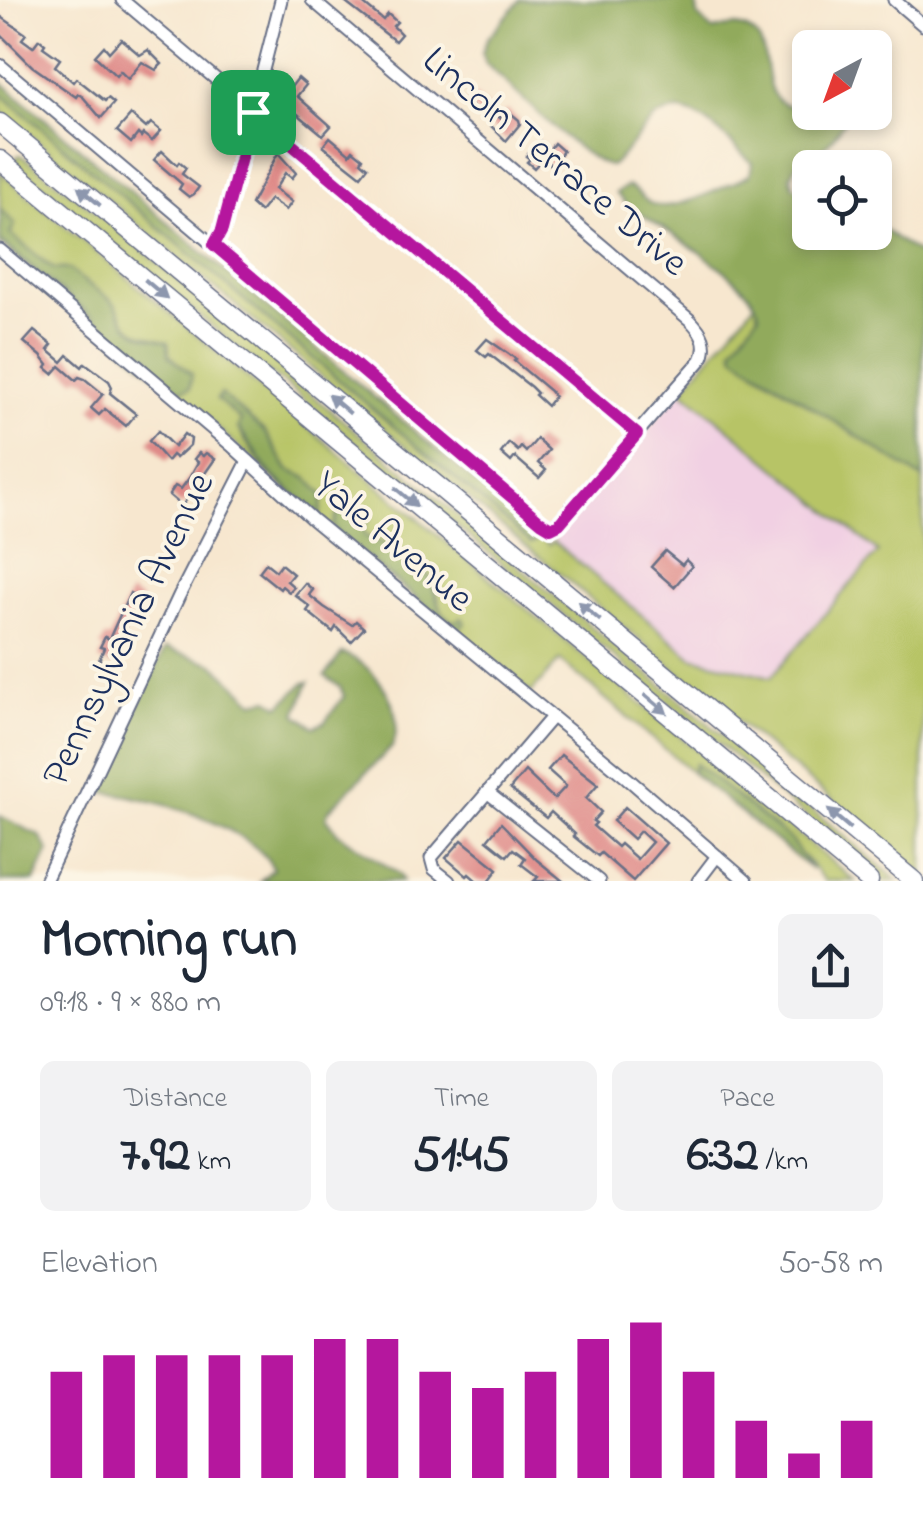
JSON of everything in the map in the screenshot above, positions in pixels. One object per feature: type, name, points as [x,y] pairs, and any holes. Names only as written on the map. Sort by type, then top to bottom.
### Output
[{"type":"highway","points":[[0,122],[914,881]]},
{"type":"highway","points":[[2,162],[869,881]]},
{"type":"street","points":[[0,65],[551,528],[559,524],[637,434],[122,0]]},
{"type":"street","points":[[214,245],[222,230],[280,0]]},
{"type":"street","name":"Lincoln Terrace Drive","points":[[312,0],[690,320],[704,340],[701,360],[637,434]]},
{"type":"street","points":[[894,0],[923,25]]},
{"type":"street","points":[[2,162],[22,141]]},
{"type":"street","name":"Yale Avenue","points":[[0,250],[313,520],[746,881]]},
{"type":"street","name":"Pennsylvania Avenue","points":[[45,881],[178,596],[248,461]]},
{"type":"street","points":[[449,881],[434,869],[432,858],[552,717]]},
{"type":"street","points":[[487,792],[599,881]]},
{"type":"street","points":[[698,881],[716,856]]},
{"type":"shaded area","points":[[682,390],[879,552],[771,677],[692,658],[553,541]]},
{"type":"green space","points":[[520,0],[696,0],[698,16],[712,30],[735,26],[751,31],[765,56],[770,87],[777,99],[792,106],[792,130],[838,130],[821,150],[792,150],[792,250],[892,250],[892,236],[923,257],[923,479],[735,356],[733,348],[759,314],[753,300],[724,270],[628,206],[616,193],[627,186],[652,204],[673,205],[750,175],[752,163],[703,120],[676,111],[662,114],[648,125],[611,166],[599,162],[548,122],[486,64],[482,53],[487,39]]},
{"type":"green space","points":[[0,81],[541,538],[531,543],[0,93]]},
{"type":"green space","points":[[0,93],[531,543],[541,538],[549,545],[553,541],[692,657],[771,677],[878,552],[682,390],[757,301],[759,314],[734,348],[755,370],[923,479],[923,875],[0,110]]},
{"type":"green space","points":[[21,155],[267,353],[294,380],[898,881],[884,881],[258,365],[16,163]]},
{"type":"green space","points":[[0,172],[855,881],[825,881],[807,860],[695,764],[692,772],[560,660],[531,693],[318,519],[205,417],[0,244],[130,348],[192,374],[169,355],[168,342],[134,330],[111,300],[69,269],[54,269],[10,234],[15,224],[0,209]],"holes":[[[244,415],[265,432],[288,470],[307,478],[323,495],[320,515],[284,488],[263,465],[238,428]],[[338,512],[363,528],[365,536],[406,555],[423,569],[435,588],[442,611],[453,622],[452,627],[339,535],[333,525]]]},
{"type":"green space","points":[[0,209],[15,225],[10,234],[48,265],[69,269],[111,300],[134,330],[168,342],[169,356],[192,374],[190,388],[180,391],[150,364],[149,357],[130,348],[0,241]]},
{"type":"green space","points":[[221,394],[265,432],[288,470],[307,478],[323,495],[320,515],[271,474],[238,427],[241,420],[217,399]]},
{"type":"green space","points":[[348,506],[369,508],[371,517],[363,528],[365,536],[398,550],[421,566],[442,612],[453,622],[462,618],[465,623],[459,630],[339,535],[333,526],[338,513]]},
{"type":"green space","points":[[165,648],[214,664],[254,702],[269,699],[280,706],[309,682],[296,714],[314,727],[324,723],[344,696],[340,687],[325,676],[342,653],[367,668],[386,691],[396,719],[396,733],[392,747],[326,817],[338,833],[399,874],[403,881],[260,881],[273,869],[262,853],[221,826],[167,805],[97,792]]},
{"type":"green space","points":[[695,764],[790,839],[812,870],[692,773]]},
{"type":"green space","points":[[0,816],[40,836],[49,851],[35,881],[0,881]]},
{"type":"building","points":[[342,0],[359,0],[383,20],[388,14],[397,22],[393,26],[401,34],[395,41]]},
{"type":"building","points":[[0,16],[26,34],[22,39],[33,47],[39,39],[45,44],[43,47],[60,59],[55,66],[73,82],[76,78],[105,101],[108,98],[114,103],[101,118],[83,97],[76,97],[32,66],[0,34]]},
{"type":"building","points":[[121,39],[140,55],[148,50],[162,64],[156,70],[142,62],[128,79],[120,71],[116,76],[95,56],[104,46],[109,52]]},
{"type":"building","points":[[298,78],[306,85],[297,96],[331,126],[323,135],[281,100]]},
{"type":"building","points":[[475,96],[500,118],[507,110],[519,120],[506,141],[468,103]]},
{"type":"building","points":[[131,115],[146,128],[151,123],[161,131],[152,141],[138,134],[131,143],[117,131]]},
{"type":"building","points":[[330,137],[350,154],[353,150],[363,158],[361,161],[368,167],[361,176],[323,146]]},
{"type":"building","points":[[540,141],[549,150],[554,143],[563,151],[552,166],[543,158],[534,168],[527,162],[530,159],[526,156]]},
{"type":"building","points":[[162,151],[186,168],[182,174],[199,187],[194,194],[189,197],[179,189],[182,184],[154,160]]},
{"type":"building","points":[[278,153],[296,173],[292,178],[285,173],[275,189],[292,202],[286,210],[270,199],[260,212],[251,204]]},
{"type":"building","points":[[34,331],[52,345],[48,350],[62,362],[68,355],[109,381],[110,393],[136,414],[126,426],[105,409],[99,415],[91,408],[103,394],[85,379],[76,380],[60,366],[53,374],[46,368],[41,356],[24,342]]},
{"type":"building","points":[[487,339],[516,359],[550,391],[554,397],[547,406],[531,387],[489,354],[486,357],[477,350]]},
{"type":"building","points":[[158,431],[174,447],[184,434],[191,439],[190,445],[167,461],[149,441]]},
{"type":"building","points":[[537,439],[549,450],[538,463],[546,470],[539,478],[515,457],[511,462],[501,453],[509,443],[526,452]]},
{"type":"building","points":[[199,453],[215,459],[182,506],[169,495],[175,486],[181,489],[189,478]]},
{"type":"building","points":[[665,551],[682,565],[686,560],[692,566],[674,587],[651,567]]},
{"type":"building","points":[[266,563],[276,571],[281,564],[293,574],[287,581],[294,587],[289,592],[259,572]]},
{"type":"building","points":[[305,583],[313,590],[309,595],[324,607],[364,628],[351,642],[336,627],[333,632],[307,611],[310,607],[295,595]]},
{"type":"building","points":[[130,593],[141,599],[141,605],[130,615],[111,665],[99,660],[104,648],[100,647],[105,637],[109,639]]},
{"type":"building","points":[[561,755],[598,784],[586,798],[601,812],[593,826],[617,847],[620,844],[637,859],[652,842],[640,831],[633,839],[613,821],[625,807],[666,843],[633,881],[601,853],[598,856],[573,836],[551,812],[546,818],[510,789],[525,771],[554,799],[566,786],[548,770]]},
{"type":"building","points":[[501,823],[563,881],[534,881],[538,877],[521,864],[525,858],[513,849],[507,856],[487,840]]},
{"type":"building","points":[[462,840],[498,869],[489,881],[467,876],[446,858]]},
{"type":"route","points":[[253,112],[637,434],[555,528],[541,522],[214,245],[222,230],[253,112]]}]
